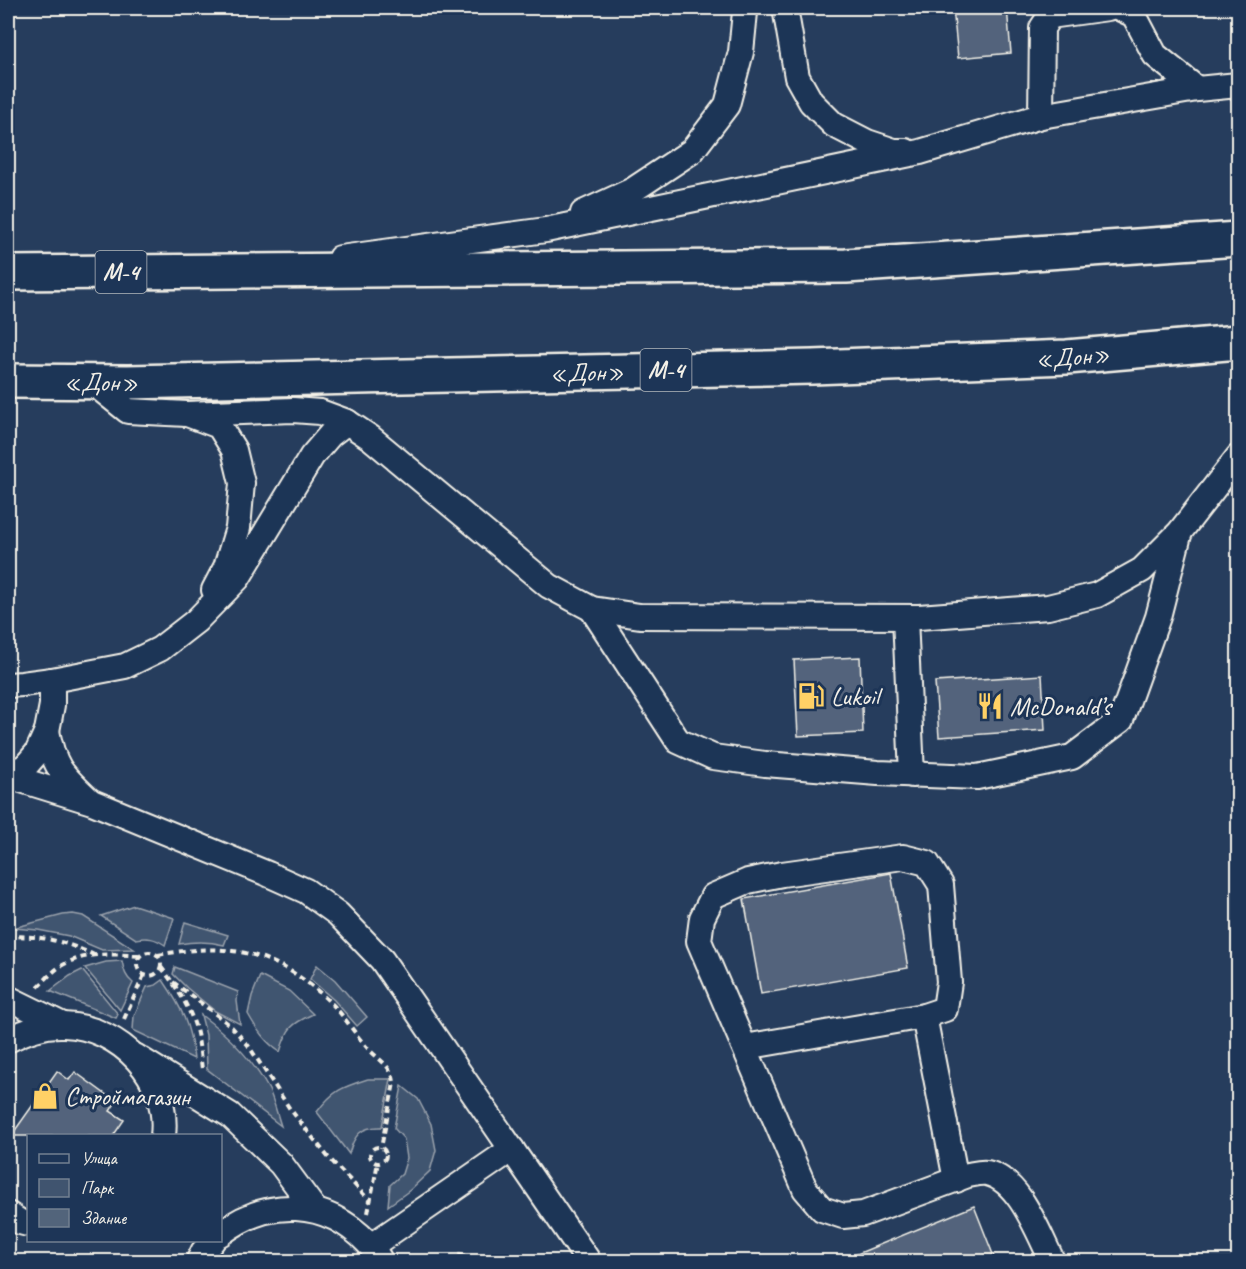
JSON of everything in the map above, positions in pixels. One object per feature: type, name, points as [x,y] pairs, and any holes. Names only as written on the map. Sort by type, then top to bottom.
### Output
[{"type":"highway","name":"М-4","points":[[8,273],[846,266],[1239,239]]},
{"type":"highway","name":"«Дон»","points":[[8,381],[92,382],[824,366],[1067,357],[1239,342]]},
{"type":"street","points":[[546,230],[633,190],[692,151],[727,105],[741,52],[745,12],[743,8]]},
{"type":"street","points":[[785,8],[797,77],[812,102],[834,125],[867,142],[894,151],[920,152]]},
{"type":"street","points":[[1041,117],[1042,28],[1050,16],[1108,8]]},
{"type":"street","points":[[1119,8],[1134,15],[1155,55],[1197,89]]},
{"type":"street","points":[[235,272],[546,230],[920,152],[1041,117],[1197,89],[1239,85]]},
{"type":"street","points":[[92,382],[128,411],[187,414],[293,410],[321,412],[346,422],[371,438],[549,586],[592,609],[640,616],[919,617],[1048,607],[1097,595],[1142,570],[1179,533],[1239,457]]},
{"type":"street","points":[[187,414],[219,426],[234,450],[242,483],[238,528],[226,567],[196,621]]},
{"type":"street","points":[[8,685],[52,680],[125,666],[160,649],[196,621],[238,578],[312,456],[330,435],[346,422]]},
{"type":"street","points":[[592,609],[678,741],[713,757],[765,764],[912,775],[977,777],[1072,757],[1121,720],[1158,617],[1179,533]]},
{"type":"street","points":[[905,617],[912,775]]},
{"type":"street","points":[[8,774],[24,768],[37,753],[47,731],[52,705],[52,680]]},
{"type":"street","points":[[47,731],[51,753],[62,774],[92,802]]},
{"type":"street","points":[[8,774],[92,802],[268,874],[306,891],[338,914],[382,960],[589,1262]]},
{"type":"street","points":[[745,1047],[924,1016],[945,1009],[950,982],[940,885],[927,863],[903,856],[748,881],[713,896],[702,918],[699,941],[805,1188],[822,1209],[843,1216],[863,1214],[968,1175],[985,1172],[1003,1179],[1020,1197],[1053,1262]]},
{"type":"street","points":[[8,998],[63,1025]]},
{"type":"street","points":[[924,1016],[956,1180]]},
{"type":"street","points":[[8,1040],[43,1026],[83,1027],[102,1033],[230,1115],[281,1164],[315,1210]]},
{"type":"street","points":[[135,1056],[147,1072],[156,1090],[162,1109],[163,1134]]},
{"type":"street","points":[[222,1232],[252,1214],[294,1207],[315,1210],[335,1218],[353,1229],[382,1255],[512,1149]]},
{"type":"street","points":[[8,1214],[27,1224]]},
{"type":"street","points":[[198,1262],[211,1242]]},
{"type":"path","points":[[8,937],[47,939],[75,946],[94,955]]},
{"type":"path","points":[[158,956],[208,948],[243,952],[276,963],[305,980],[333,1005],[368,1049],[394,1075],[381,1148]]},
{"type":"path","points":[[146,952],[153,952],[158,956],[161,967],[158,973],[146,976],[141,973],[138,961],[141,956],[146,952]]},
{"type":"path","points":[[35,990],[58,968],[79,958],[104,954],[141,956]]},
{"type":"path","points":[[161,967],[173,982],[189,1010],[196,1028],[202,1072]]},
{"type":"path","points":[[121,1025],[144,975]]},
{"type":"path","points":[[173,982],[230,1025],[248,1045],[290,1109],[328,1157],[371,1202]]},
{"type":"path","points":[[381,1148],[385,1152],[383,1161],[378,1162],[370,1158],[372,1149],[381,1148]]},
{"type":"path","points":[[367,1222],[378,1162]]},
{"type":"path","points":[[382,1255],[432,1262]]},
{"type":"path","points":[[451,1262],[455,1256],[461,1255],[469,1262]]},
{"type":"green space","points":[[134,905],[174,918],[165,945],[151,939],[136,939],[101,916]]},
{"type":"green space","points":[[73,914],[83,916],[134,949],[102,950],[69,936],[13,928]]},
{"type":"green space","points":[[185,922],[228,935],[224,945],[202,942],[179,944]]},
{"type":"green space","points":[[122,961],[127,976],[133,983],[120,1010],[85,968],[106,962]]},
{"type":"green space","points":[[317,965],[335,980],[367,1017],[357,1026],[334,1000],[310,979]]},
{"type":"green space","points":[[175,967],[238,992],[240,1024],[215,1011],[187,988],[173,974]]},
{"type":"green space","points":[[82,970],[118,1014],[116,1018],[50,991]]},
{"type":"green space","points":[[260,976],[289,991],[313,1014],[291,1028],[280,1052],[262,1035],[248,1014]]},
{"type":"green space","points":[[163,980],[184,1017],[194,1059],[133,1030],[134,1016],[147,987]]},
{"type":"green space","points":[[201,1015],[248,1058],[269,1090],[281,1126],[207,1069],[206,1035]]},
{"type":"green space","points":[[368,1079],[391,1079],[382,1127],[369,1128],[360,1133],[353,1142],[349,1154],[317,1112],[339,1090]]},
{"type":"green space","points":[[402,1086],[418,1099],[431,1124],[436,1150],[430,1171],[388,1206],[390,1185],[402,1174],[407,1158],[404,1139],[394,1128]]},
{"type":"building","points":[[953,8],[1007,8],[1011,53],[958,58]]},
{"type":"building","points":[[860,657],[863,733],[798,736],[794,660]]},
{"type":"building","name":"McDonald’s","points":[[1042,675],[1045,730],[939,737],[935,682]]},
{"type":"building","points":[[891,873],[908,968],[761,994],[744,899]]},
{"type":"building","points":[[57,1071],[69,1080],[75,1072],[116,1102],[110,1111],[124,1120],[114,1134],[11,1136]]},
{"type":"building","points":[[974,1206],[996,1262],[840,1262],[840,1261]]},
{"type":"place","name":"Lukoil","points":[[811,696]]},
{"type":"place","name":"McDonald’s","points":[[990,706]]},
{"type":"place","name":"Строймагазин","points":[[45,1096]]}]
